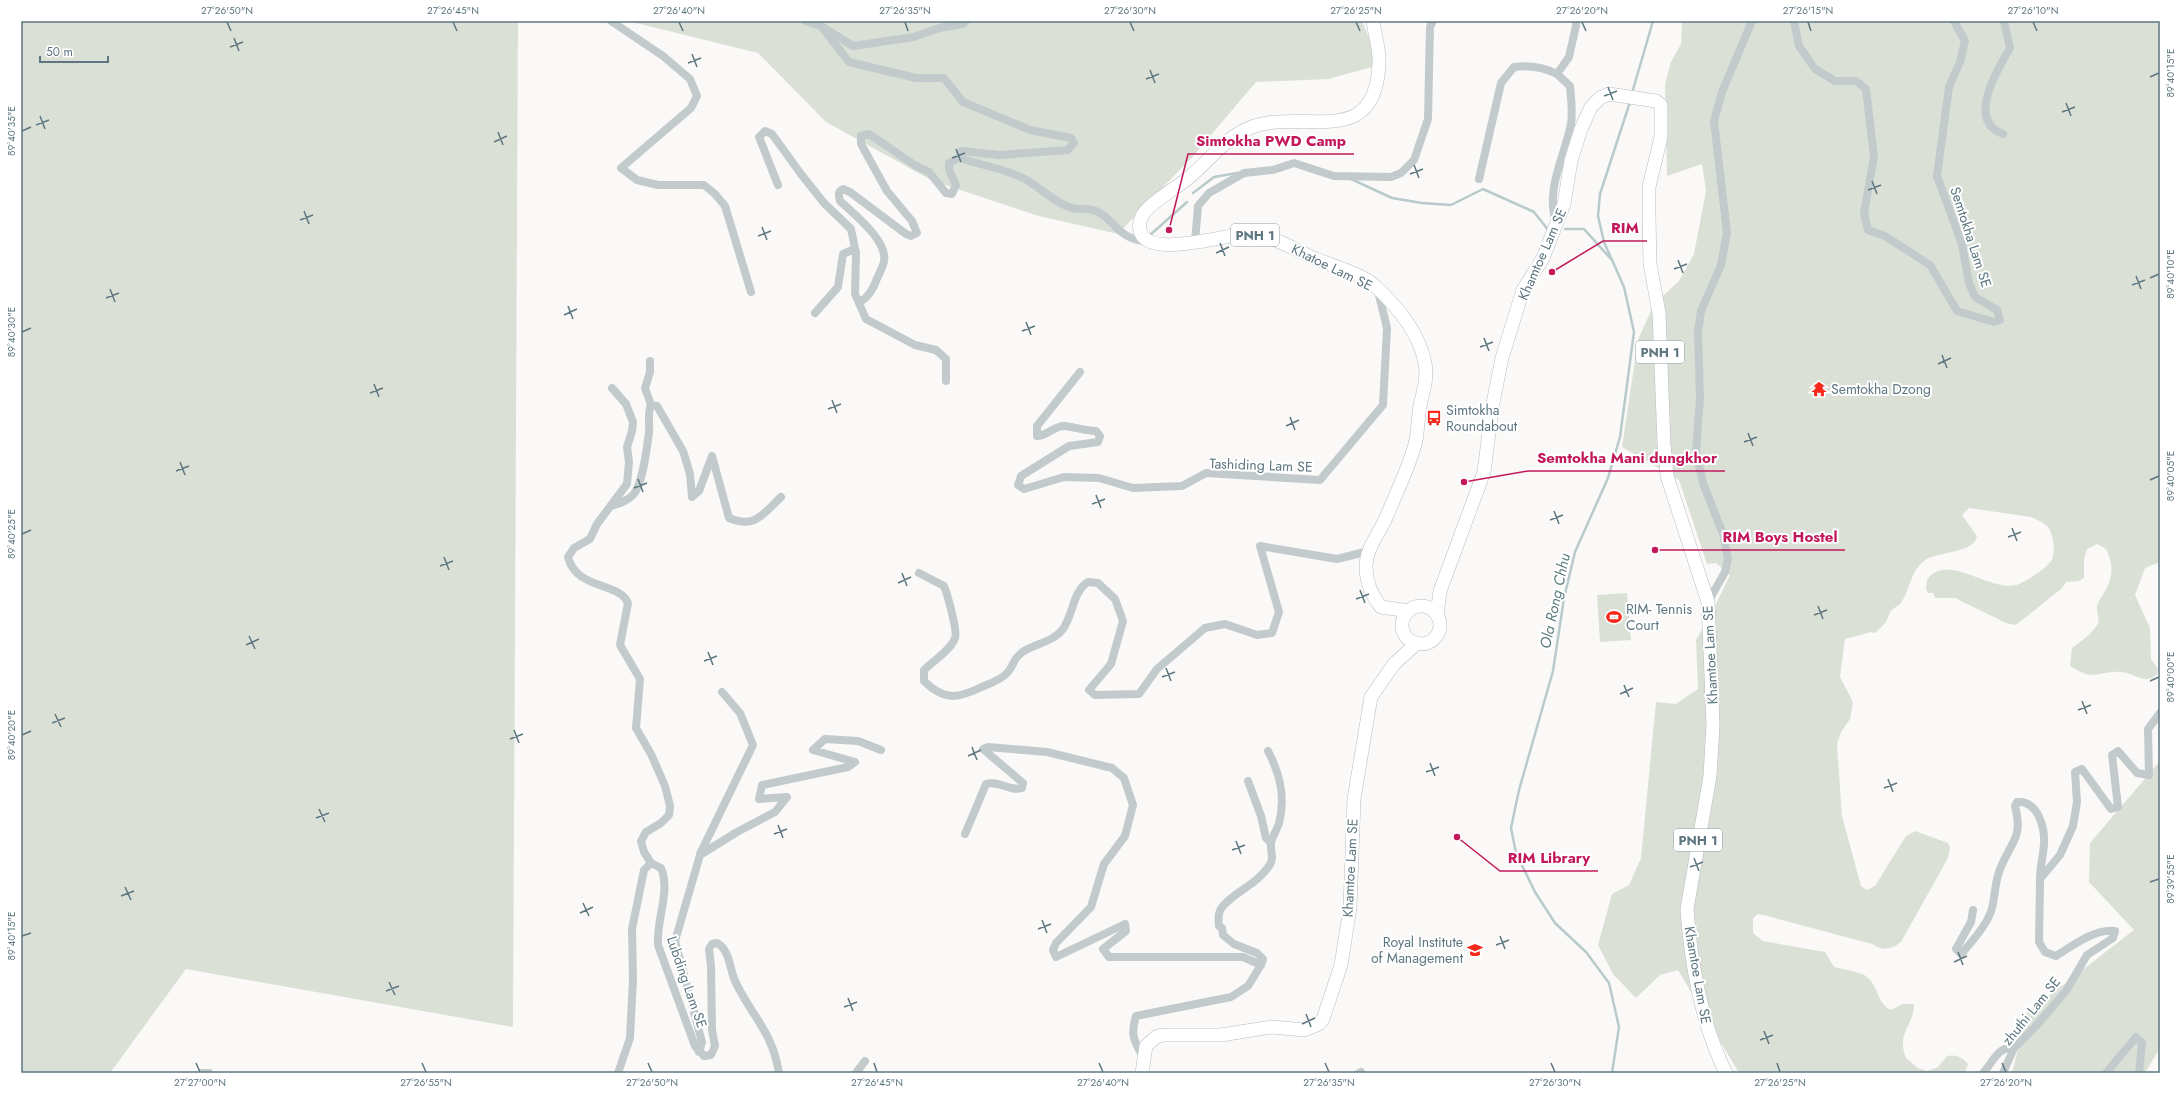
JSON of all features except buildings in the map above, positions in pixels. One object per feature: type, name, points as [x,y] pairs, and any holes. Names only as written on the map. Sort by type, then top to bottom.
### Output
[{"type":"main road","points":[[1147,241],[1142,236],[1139,228],[1141,217],[1150,207],[1200,169],[1230,139],[1248,128],[1270,123],[1298,120],[1330,122],[1351,119],[1366,110],[1374,92],[1379,63],[1374,21]]},
{"type":"main road","name":"Khamtoe Lam SE","points":[[1437,615],[1440,591],[1484,472],[1492,408],[1502,358],[1523,290],[1543,258],[1564,204],[1571,161],[1581,129],[1592,107],[1600,98],[1609,94],[1656,101],[1661,105],[1661,137],[1649,187],[1650,264],[1659,313],[1664,444],[1668,476],[1708,602],[1712,750],[1687,909],[1689,932],[1704,1015],[1710,1040],[1726,1073]]},
{"type":"main road","name":"Khatoe Lam SE","points":[[1147,241],[1168,245],[1250,234],[1278,241],[1373,284],[1398,311],[1416,337],[1425,363],[1426,380],[1416,442],[1383,524],[1369,551],[1366,567],[1371,590],[1382,607],[1387,609],[1409,635]]},
{"type":"main road","name":"Khamtoe Lam SE","points":[[1425,607],[1440,591]]},
{"type":"main road","points":[[1425,607],[1437,615],[1440,624],[1438,634],[1431,641],[1409,635],[1404,618],[1409,611],[1414,608],[1425,607]]},
{"type":"main road","points":[[1387,609],[1409,611]]},
{"type":"main road","name":"Khamtoe Lam SE","points":[[1142,1073],[1143,1058],[1146,1046],[1156,1037],[1162,1035],[1221,1035],[1272,1027],[1304,1030],[1319,1024],[1323,1019],[1341,965],[1350,908],[1354,799],[1365,725],[1372,697],[1394,664],[1402,657],[1409,635]]},
{"type":"street","points":[[611,21],[663,56],[690,79],[697,96],[691,108],[621,168],[637,180],[658,185],[704,185],[715,194],[725,206],[751,292]]},
{"type":"street","points":[[805,21],[822,26],[853,46],[914,37],[939,28],[963,24],[966,21]]},
{"type":"street","points":[[1194,242],[1198,206],[1209,194],[1244,173],[1273,170],[1294,164],[1334,176],[1391,177],[1401,173],[1414,160],[1428,119],[1430,27],[1433,21]]},
{"type":"street","points":[[1557,74],[1570,57],[1577,21]]},
{"type":"street","points":[[1708,602],[1725,572],[1728,559],[1723,534],[1703,483],[1696,451],[1700,398],[1698,332],[1701,311],[1721,265],[1727,233],[1714,121],[1722,92],[1752,21]]},
{"type":"street","name":"Semtokha Lam SE","points":[[1794,21],[1799,46],[1815,69],[1835,82],[1856,81],[1866,89],[1874,157],[1864,213],[1868,230],[1885,236],[1930,265],[1957,311],[1994,322],[2000,320],[1997,310],[1975,297],[1969,282],[1962,244],[1937,176],[1949,87],[1960,62],[1965,41],[1954,21]]},
{"type":"street","points":[[2003,134],[1993,130],[1988,125],[1985,105],[1993,77],[2010,48],[2004,21]]},
{"type":"street","points":[[822,26],[849,62],[916,78],[944,78],[963,102],[1030,130],[1071,138],[1074,143],[1068,150],[1000,155],[961,151],[958,158],[949,163],[948,170],[956,185],[952,194],[946,193],[929,172],[916,166],[869,134],[861,136],[861,144],[887,191],[912,221],[917,233],[910,236],[906,234],[850,192],[843,189],[840,190],[838,194],[840,201],[879,241],[883,249],[884,263],[875,284],[863,301],[859,302]]},
{"type":"street","points":[[1479,179],[1501,83],[1514,67],[1527,66],[1540,68],[1557,74],[1570,86],[1572,122],[1554,189],[1554,215],[1557,222]]},
{"type":"street","points":[[778,185],[759,137],[765,131],[772,134],[810,186],[851,229],[856,253],[855,294],[866,319],[915,345],[936,350],[946,359],[946,381]]},
{"type":"street","points":[[958,158],[1022,177],[1072,208],[1093,210],[1102,215],[1120,233],[1138,241],[1147,241]]},
{"type":"street","points":[[815,313],[838,287],[843,254],[852,250],[856,253]]},
{"type":"street","name":"Tashiding Lam SE","points":[[1080,372],[1037,426],[1037,436],[1043,436],[1063,426],[1085,431],[1096,430],[1100,436],[1098,442],[1069,446],[1021,476],[1018,485],[1024,489],[1064,477],[1099,478],[1133,488],[1182,486],[1206,473],[1320,480],[1384,405],[1387,328],[1380,294],[1373,284]]},
{"type":"street","points":[[611,506],[624,502],[634,494],[639,484],[649,432],[648,410],[651,405],[645,388],[650,372],[650,361]]},
{"type":"street","points":[[611,506],[627,484],[629,462],[627,447],[632,431],[632,422],[626,404],[612,388]]},
{"type":"street","points":[[651,405],[657,406],[683,451],[690,474],[692,497],[699,491],[712,456],[728,518],[740,523],[756,520],[781,497]]},
{"type":"street","name":"Lubding Lam SE","points":[[611,506],[597,524],[590,539],[574,548],[568,557],[570,564],[583,578],[623,595],[628,603],[620,645],[640,679],[636,728],[651,754],[665,786],[670,806],[669,815],[661,823],[646,832],[641,841],[644,852],[651,863],[661,868],[665,878],[657,931],[658,945],[695,1046],[704,1056],[711,1056],[715,1046],[712,1030],[711,966],[709,949],[712,944],[717,943],[727,953],[736,983],[767,1032],[776,1055],[779,1073]]},
{"type":"street","points":[[919,573],[944,586],[948,597],[956,634],[950,646],[924,670],[924,682],[934,691],[948,696],[961,696],[1001,677],[1009,671],[1013,660],[1023,651],[1054,638],[1063,629],[1072,614],[1082,586],[1088,582],[1098,583],[1115,599],[1124,621],[1112,664],[1089,690],[1095,695],[1139,694],[1157,669],[1205,628],[1225,624],[1256,635],[1272,633],[1279,612],[1260,546],[1337,559],[1369,551]]},
{"type":"street","points":[[699,1052],[702,1042],[675,940],[700,855],[753,745],[740,713],[722,692]]},
{"type":"street","points":[[2040,879],[2060,855],[2073,826],[2078,802],[2076,772],[2082,769],[2111,809],[2118,807],[2112,755],[2118,751],[2137,773],[2149,775],[2148,730],[2160,713]]},
{"type":"street","points":[[700,855],[775,812],[787,797],[759,799],[762,785],[848,767],[855,762],[813,750],[825,739],[858,741],[881,750]]},
{"type":"street","points":[[965,834],[986,784],[993,782],[1017,790],[1022,788],[1023,783],[983,749],[988,747],[1047,752],[1112,768],[1124,778],[1133,805],[1125,836],[1104,864],[1091,907],[1056,943],[1053,950],[1056,957],[1125,924],[1126,931],[1103,949],[1109,957],[1243,957],[1261,965]]},
{"type":"street","points":[[1143,1058],[1136,1045],[1132,1029],[1136,1016],[1231,997],[1248,986],[1261,965],[1263,959],[1257,953],[1234,944],[1223,935],[1222,928],[1219,926],[1218,917],[1223,906],[1255,883],[1270,865],[1273,856],[1271,843],[1282,812],[1283,793],[1276,766],[1268,751]]},
{"type":"street","points":[[1248,781],[1262,816],[1266,838],[1271,843]]},
{"type":"street","points":[[1973,910],[1971,922],[1956,949],[1961,954],[1973,940],[1992,910],[1998,872],[2019,830],[2019,821],[2015,806],[2017,802],[2024,802],[2031,805],[2041,818],[2044,844],[2040,865],[2040,879]]},
{"type":"street","points":[[618,1073],[630,1038],[633,979],[632,929],[644,870],[651,863]]},
{"type":"street","name":"zhuthi Lam SE","points":[[2003,1073],[2014,1048],[2035,1027],[2066,991],[2087,954],[2113,938],[2115,931],[2106,930],[2078,942],[2056,956],[2045,952],[2038,942],[2040,879]]},
{"type":"street","points":[[2106,1073],[2136,1037],[2142,1043],[2139,1073]]},
{"type":"street","points":[[1983,1073],[1999,1051],[2009,1047],[2014,1048]]},
{"type":"street","points":[[856,1073],[865,1061]]},
{"type":"street","points":[[202,1073],[209,1073]]},
{"type":"shaded area","points":[[21,21],[518,21],[513,1027],[186,969],[110,1073],[21,1073]]},
{"type":"shaded area","points":[[628,21],[1362,21],[1380,65],[1328,79],[1256,82],[1194,155],[1118,234],[1039,216],[933,181],[826,122],[758,53]]},
{"type":"shaded area","points":[[1682,21],[2160,21],[2160,562],[2145,568],[2135,595],[2150,628],[2151,659],[2158,669],[2157,674],[2149,679],[2140,678],[2122,672],[2092,675],[2086,674],[2070,666],[2072,648],[2089,635],[2098,623],[2097,605],[2111,576],[2109,555],[2106,549],[2097,544],[2087,549],[2084,559],[2084,578],[2079,581],[2066,582],[2061,589],[2016,625],[2006,623],[1955,598],[1935,598],[1933,593],[1928,593],[1926,589],[1927,580],[1935,572],[1946,570],[1957,571],[2005,586],[2016,585],[2035,575],[2049,564],[2053,557],[2053,538],[2049,529],[2044,523],[2031,517],[1969,508],[1962,515],[1977,536],[1975,542],[1964,549],[1933,556],[1921,563],[1914,574],[1901,603],[1891,611],[1886,622],[1875,633],[1871,632],[1845,639],[1840,677],[1853,702],[1850,719],[1841,732],[1837,744],[1842,816],[1861,886],[1867,890],[1875,886],[1906,836],[1915,831],[1948,843],[1950,848],[1948,858],[1901,942],[1890,948],[1883,949],[1872,944],[1758,914],[1753,918],[1753,933],[1763,941],[1825,952],[1834,967],[1866,976],[1870,980],[1883,1004],[1891,1010],[1902,1004],[1914,1004],[1913,1012],[1904,1035],[1903,1049],[1906,1058],[1918,1068],[1927,1071],[1938,1067],[1947,1056],[1956,1056],[1962,1058],[1968,1064],[1965,1073],[1739,1073],[1678,970],[1660,975],[1636,998],[1613,974],[1598,945],[1612,894],[1629,885],[1641,858],[1656,702],[1676,704],[1698,689],[1696,640],[1730,575],[1716,563],[1707,564],[1679,480],[1622,447],[1638,340],[1654,304],[1679,281],[1694,254],[1706,191],[1702,164],[1667,176],[1665,84],[1671,62],[1681,44]]},
{"type":"shaded area","name":"RIM- Tennis Court","points":[[1627,593],[1631,640],[1600,642],[1597,595]]},
{"type":"shaded area","points":[[2160,761],[2160,1048],[2145,1073],[2012,1073],[2027,1013],[2134,930],[2089,882],[2090,843]]},
{"type":"waterway","name":"Ola Rong Chhu","points":[[1632,93],[1653,21]]},
{"type":"waterway","name":"Ola Rong Chhu","points":[[1612,1073],[1619,1027],[1609,983],[1586,952],[1555,923],[1535,892],[1516,853],[1511,828],[1519,790],[1553,671],[1564,598],[1575,552],[1608,478],[1620,437],[1634,332],[1624,287],[1604,242],[1598,216],[1600,194],[1630,102]]},
{"type":"waterway","points":[[1193,193],[1214,177],[1237,173]]},
{"type":"waterway","points":[[1351,179],[1392,198],[1422,203],[1451,205],[1483,189],[1534,212],[1549,231]]},
{"type":"waterway","points":[[1149,236],[1187,202]]},
{"type":"waterway","points":[[1565,229],[1584,229],[1611,259]]},
{"type":"place","name":"Simtokha PWD Camp","points":[[1169,230]]},
{"type":"place","name":"RIM","points":[[1552,272]]},
{"type":"place","name":"Semtokha Dzong","points":[[1819,389]]},
{"type":"place","name":"Simtokha Roundabout","points":[[1434,418]]},
{"type":"place","name":"Semtokha Mani dungkhor","points":[[1464,482]]},
{"type":"place","name":"RIM Boys Hostel","points":[[1655,550]]},
{"type":"place","name":"RIM- Tennis Court","points":[[1614,617]]},
{"type":"place","name":"RIM Library","points":[[1457,837]]},
{"type":"place","name":"Royal Institute of Management","points":[[1475,950]]}]
